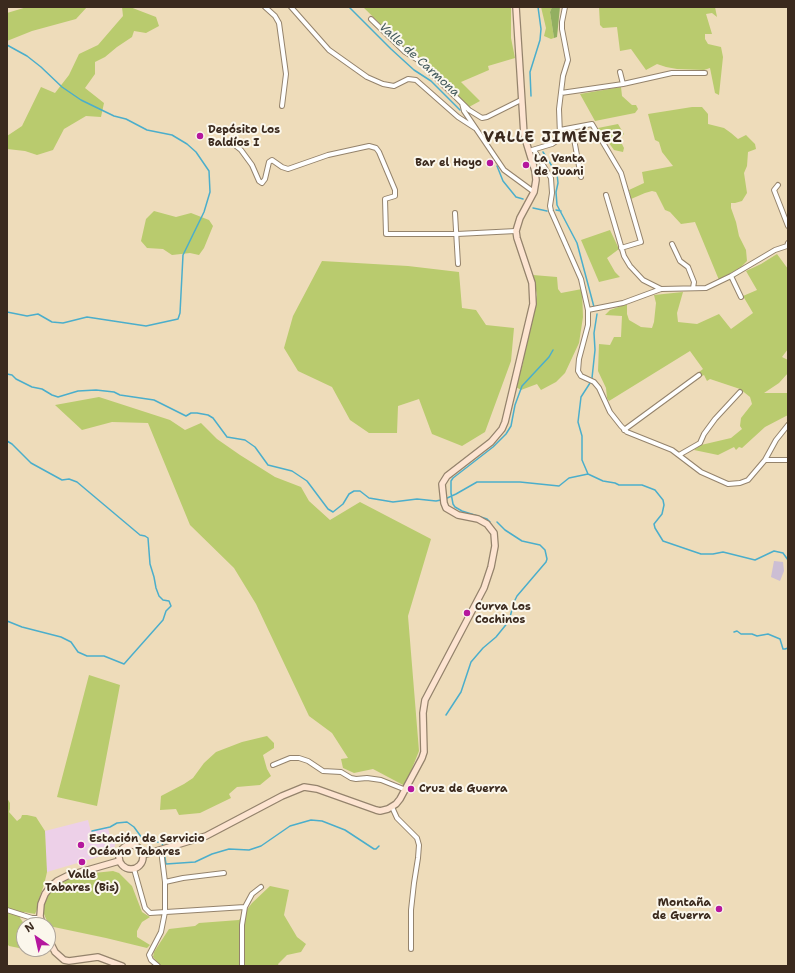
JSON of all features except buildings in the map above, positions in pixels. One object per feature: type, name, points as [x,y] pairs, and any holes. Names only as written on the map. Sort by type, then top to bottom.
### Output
[{"type":"main road","points":[[143,855],[206,836],[286,794],[304,787],[317,789],[376,810],[384,810],[392,807],[398,802],[406,790],[422,758],[424,752],[423,713],[425,700],[484,588],[495,550],[495,536],[490,526],[481,520],[455,514],[448,510],[444,503],[441,487],[447,476],[497,436],[505,422],[533,304],[532,283],[516,231],[520,218],[534,192],[536,171],[532,151],[524,135],[516,7]]},
{"type":"main road","points":[[128,845],[136,846],[141,850],[143,855],[141,863],[134,869],[126,868],[119,861],[121,850],[128,845]]},
{"type":"main road","points":[[40,917],[40,908],[43,897],[48,888],[54,883],[72,874],[119,861]]},
{"type":"main road","points":[[56,953],[64,960],[69,961],[98,956],[122,966]]},
{"type":"street","points":[[265,7],[275,16],[279,23],[286,74],[282,106]]},
{"type":"street","points":[[291,7],[329,50],[367,78],[383,84],[394,86],[408,79],[416,80],[458,117],[475,128]]},
{"type":"street","points":[[565,7],[562,29],[568,60],[563,76],[559,109],[560,135],[555,142],[532,151],[551,178],[551,211],[583,285],[588,310],[588,325],[579,359],[578,371],[581,376],[594,382],[599,388],[610,412],[624,430],[672,450],[701,472],[717,480],[732,484],[748,480],[765,460],[776,440],[788,425]]},
{"type":"street","points":[[371,19],[405,52],[418,60],[470,110],[482,118],[485,118],[522,100]]},
{"type":"street","points":[[620,72],[623,84]]},
{"type":"street","points":[[561,93],[623,84],[672,73],[705,73]]},
{"type":"street","points":[[462,102],[464,111],[504,170],[534,192]]},
{"type":"street","points":[[560,130],[592,124],[621,173],[641,242],[621,248]]},
{"type":"street","points":[[572,128],[581,177]]},
{"type":"street","points":[[232,142],[245,155],[252,165],[259,181],[262,183],[265,179],[269,162],[272,160],[288,169],[328,155],[369,146],[376,148],[395,190],[395,196],[385,200],[386,234],[457,234],[516,231]]},
{"type":"street","points":[[778,186],[774,190],[788,226]]},
{"type":"street","points":[[606,195],[624,256],[630,266],[643,280],[661,289]]},
{"type":"street","points":[[456,213],[458,264]]},
{"type":"street","points":[[588,310],[623,303],[661,289],[706,288],[732,276],[775,250],[787,246],[788,243]]},
{"type":"street","points":[[672,244],[680,261],[688,267],[694,282],[693,288]]},
{"type":"street","points":[[732,276],[741,297]]},
{"type":"street","points":[[624,430],[698,375]]},
{"type":"street","points":[[679,455],[700,443],[704,434],[740,392]]},
{"type":"street","points":[[765,460],[788,460]]},
{"type":"street","points":[[273,765],[290,758],[299,758],[308,761],[323,771],[341,772],[351,778],[356,779],[367,778],[381,780],[406,790]]},
{"type":"street","points":[[392,807],[397,818],[417,838],[419,845],[411,910],[412,949]]},
{"type":"street","points":[[158,966],[151,960],[149,955],[161,932],[165,912],[165,882],[161,850]]},
{"type":"street","points":[[134,869],[146,910],[153,913],[244,907]]},
{"type":"street","points":[[165,882],[224,873]]},
{"type":"street","points":[[242,966],[242,925],[244,907],[252,894],[261,887]]},
{"type":"street","points":[[7,910],[29,917]]},
{"type":"shaded area","points":[[774,561],[783,562],[784,571],[780,581],[771,577]]},
{"type":"shaded area","name":"Estación de Servicio Océano Tabares","points":[[88,820],[91,832],[108,828],[110,836],[116,840],[114,849],[108,854],[47,872],[45,831]]},
{"type":"green space","points":[[27,7],[87,7],[76,19],[32,31],[7,41],[7,13]]},
{"type":"green space","points":[[122,7],[130,7],[156,17],[159,26],[146,33],[134,31],[132,37],[105,57],[95,62],[95,74],[85,88],[104,103],[101,117],[86,116],[64,129],[53,150],[37,155],[25,151],[7,149],[7,136],[22,126],[41,87],[55,93],[69,75],[79,54],[98,45],[123,16]]},
{"type":"green space","points":[[363,7],[511,7],[511,38],[515,58],[488,66],[489,70],[461,82],[480,101],[469,107],[420,59],[406,49]]},
{"type":"green space","points":[[541,7],[552,7],[550,12],[554,38],[551,39],[544,36],[546,28]]},
{"type":"green space","points":[[552,7],[560,7],[557,37],[554,38],[550,12]]},
{"type":"green space","points":[[599,7],[715,7],[717,17],[712,13],[706,14],[712,34],[705,34],[705,39],[708,44],[721,47],[723,57],[719,95],[715,93],[710,68],[704,70],[677,69],[657,64],[646,70],[631,49],[620,51],[617,27],[603,28],[600,25]]},
{"type":"green space","points":[[621,87],[622,96],[632,105],[636,105],[638,109],[635,113],[595,121],[580,94]]},
{"type":"green space","points":[[692,107],[702,107],[708,114],[708,124],[724,128],[738,139],[746,135],[755,144],[756,149],[748,152],[747,166],[744,173],[747,193],[742,201],[731,203],[739,236],[746,250],[747,261],[741,267],[719,280],[695,222],[681,224],[670,212],[665,210],[656,192],[652,191],[631,199],[629,190],[644,183],[642,172],[673,166],[662,152],[659,142],[655,140],[648,114]]},
{"type":"green space","points":[[618,124],[624,134],[621,137],[621,142],[624,148],[623,152],[614,150],[598,128]]},
{"type":"green space","points":[[154,211],[176,217],[191,213],[209,220],[213,226],[204,248],[199,255],[190,253],[172,255],[163,249],[147,248],[141,241],[146,219]]},
{"type":"green space","points":[[610,230],[619,249],[607,258],[615,272],[620,277],[599,282],[581,240]]},
{"type":"green space","points":[[777,254],[788,269],[788,349],[782,357],[788,360],[788,373],[779,383],[764,393],[788,393],[788,415],[765,427],[742,448],[739,447],[736,450],[734,447],[718,455],[694,450],[701,445],[731,438],[742,429],[740,426],[741,418],[752,404],[750,397],[740,389],[710,379],[707,381],[704,375],[702,376],[699,372],[703,369],[690,351],[609,401],[607,398],[606,388],[598,371],[599,344],[610,345],[614,337],[621,337],[622,316],[605,315],[610,310],[627,305],[629,320],[641,327],[652,328],[656,303],[654,295],[683,292],[677,313],[678,322],[697,324],[719,314],[731,329],[753,313],[743,296],[757,290],[746,271]]},
{"type":"green space","points":[[322,261],[408,266],[459,272],[462,308],[476,310],[486,325],[514,328],[511,361],[485,432],[462,446],[432,434],[419,399],[398,406],[397,433],[369,433],[350,420],[332,387],[298,371],[284,348],[293,316]]},
{"type":"green space","points":[[533,275],[557,277],[558,289],[561,293],[582,289],[583,317],[579,343],[565,373],[556,382],[541,390],[537,384],[521,390],[516,387],[523,363],[526,341],[537,295]]},
{"type":"green space","points":[[99,397],[170,420],[185,430],[201,423],[217,439],[240,455],[275,477],[301,487],[309,501],[330,520],[360,502],[431,539],[408,616],[419,751],[405,786],[373,769],[354,773],[343,768],[341,759],[348,758],[332,733],[309,716],[256,604],[234,568],[190,525],[148,423],[112,422],[82,430],[55,405]]},
{"type":"green space","points":[[89,675],[120,685],[97,806],[57,797]]},
{"type":"green space","points":[[267,736],[274,743],[274,748],[263,755],[267,769],[271,776],[260,785],[237,787],[229,794],[231,798],[200,813],[179,815],[176,809],[160,810],[161,796],[193,778],[204,763],[216,752],[242,742]]},
{"type":"green space","points":[[7,798],[10,803],[9,812],[17,821],[22,815],[36,817],[45,831],[47,872],[35,914],[24,912],[21,917],[16,917],[16,947],[7,944]]},
{"type":"green space","points":[[113,871],[119,873],[132,886],[142,912],[150,917],[142,922],[137,931],[137,937],[150,945],[147,948],[56,927],[56,917],[45,917],[44,901],[55,885],[63,881],[94,873]]},
{"type":"green space","points":[[270,886],[289,890],[284,915],[297,937],[306,944],[301,952],[287,955],[278,964],[279,966],[161,966],[153,957],[154,952],[169,929],[195,926],[199,923],[239,920],[252,903]]},
{"type":"waterway","name":"Valle de Carmona","points":[[349,7],[391,49],[414,70],[431,81],[460,110]]},
{"type":"waterway","points":[[531,96],[530,72],[540,40],[541,29],[538,7]]},
{"type":"waterway","points":[[7,45],[27,56],[62,87],[81,100],[114,116],[126,119],[147,130],[172,135],[187,144],[196,152],[209,171],[210,192],[204,212],[183,255],[180,313],[178,319],[146,326],[87,317],[63,323],[52,322],[38,314],[27,316],[7,312]]},
{"type":"waterway","points":[[543,152],[557,174],[557,205],[577,243],[594,307]]},
{"type":"waterway","name":"Valle de Carmona","points":[[497,166],[503,181],[516,197],[523,199]]},
{"type":"waterway","points":[[533,208],[547,211]]},
{"type":"waterway","points":[[556,210],[561,211]]},
{"type":"waterway","points":[[592,378],[595,350],[594,333],[597,314]]},
{"type":"waterway","points":[[490,522],[487,519],[462,511],[455,507],[451,493],[451,481],[493,447],[506,434],[511,426],[515,405],[522,386],[549,357],[553,350]]},
{"type":"waterway","points":[[7,374],[12,375],[16,379],[32,387],[42,389],[58,397],[78,391],[96,390],[114,392],[120,395],[154,400],[186,416],[191,413],[208,415],[213,418],[227,437],[245,440],[255,447],[268,465],[292,471],[307,481],[328,509],[333,512],[343,504],[349,494],[354,491],[360,491],[369,498],[393,502],[417,499],[436,501],[441,500]]},
{"type":"waterway","points":[[590,383],[581,397],[578,422],[582,436],[582,460],[588,474],[603,481],[619,485],[642,485],[655,490],[663,500],[664,505],[662,514],[654,524],[663,541],[701,554],[723,552],[755,560],[774,551],[783,553],[788,560]]},
{"type":"waterway","points":[[7,441],[31,463],[62,480],[69,479],[77,482],[140,535],[148,538],[150,564],[156,588],[159,596],[163,600],[169,601],[171,606],[166,611],[163,620],[124,664],[104,656],[87,656],[78,652],[71,642],[61,637],[22,627],[7,621]]},
{"type":"waterway","points":[[445,499],[477,482],[520,482],[559,486],[569,478],[588,474]]},
{"type":"waterway","points":[[446,715],[461,692],[471,662],[483,648],[496,637],[509,621],[517,596],[547,559],[545,550],[540,545],[522,541],[505,530],[497,522]]},
{"type":"waterway","points":[[734,632],[737,631],[741,634],[752,634],[757,636],[768,634],[780,639],[783,649],[788,648]]},
{"type":"waterway","points":[[164,851],[166,864],[195,862],[212,854],[229,849],[249,850],[261,846],[290,826],[311,820],[322,821],[345,830],[374,849],[379,846]]},
{"type":"waterway","points":[[92,831],[110,827],[117,823],[127,822],[134,827],[147,842],[162,842],[163,847]]},
{"type":"place","name":"Depósito Los Baldíos I","points":[[200,136]]},
{"type":"place","name":"Bar el Hoyo","points":[[490,163]]},
{"type":"place","name":"La Venta de Juani","points":[[526,165]]},
{"type":"place","name":"Curva Los Cochinos","points":[[467,613]]},
{"type":"place","name":"Cruz de Guerra","points":[[411,789]]},
{"type":"place","name":"Estación de Servicio Océano Tabares","points":[[81,845]]},
{"type":"place","name":"Valle Tabares (Bis)","points":[[82,862]]},
{"type":"place","name":"Montaña de Guerra","points":[[719,909]]},
{"type":"district","name":"VALLE JIMÉNEZ","points":[[553,138]]}]
